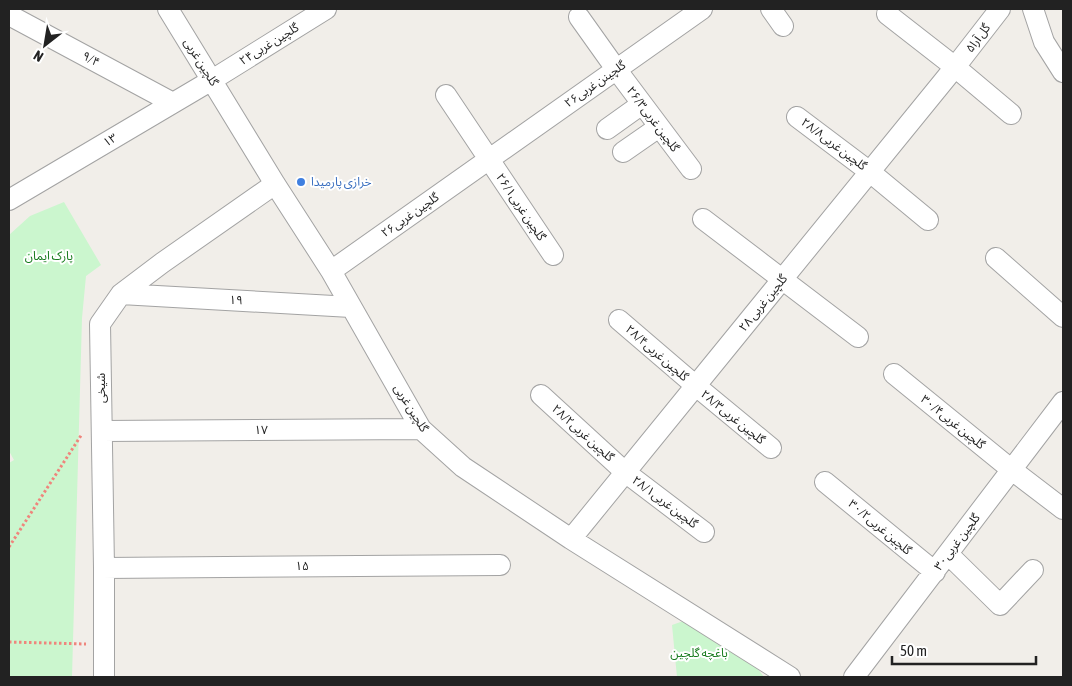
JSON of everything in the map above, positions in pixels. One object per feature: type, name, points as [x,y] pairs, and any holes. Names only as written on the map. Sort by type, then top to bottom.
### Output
[{"type":"street","name":"گلچین غربی","points":[[168,9],[330,271],[421,429],[463,467],[571,539],[790,677]]},
{"type":"street","name":"گلچین غربی۲۴","points":[[212,80],[326,9]]},
{"type":"street","name":"گلچینن غربی۲۶","points":[[488,159],[702,9]]},
{"type":"street","points":[[771,9],[783,26]]},
{"type":"street","name":"گل آرا۵","points":[[956,67],[1000,9]]},
{"type":"street","points":[[1033,9],[1044,42],[1063,72]]},
{"type":"street","points":[[887,14],[956,67],[1011,114]]},
{"type":"street","name":"۹/۴","points":[[9,15],[173,103]]},
{"type":"street","name":"گلچین غربی۲۶/۳","points":[[580,17],[616,69],[691,168]]},
{"type":"street","name":"گلچین غربی ۲۸","points":[[571,539],[956,67]]},
{"type":"street","name":"۱۳","points":[[13,192],[212,80]]},
{"type":"street","name":"گلچین غربی۲۶/۱","points":[[446,95],[553,255]]},
{"type":"street","points":[[607,129],[642,104]]},
{"type":"street","name":"گلچین غربی۲۸/۸","points":[[797,117],[870,172],[928,220]]},
{"type":"street","points":[[623,152],[659,126]]},
{"type":"street","name":"گلچین غربی۲۶","points":[[330,271],[488,159]]},
{"type":"street","name":"شیخی","points":[[104,677],[104,568],[93,430],[100,324],[121,294],[275,184]]},
{"type":"street","points":[[704,219],[858,337]]},
{"type":"street","points":[[996,258],[1063,317]]},
{"type":"street","name":"۱۹","points":[[121,294],[351,307]]},
{"type":"street","name":"گلچین غربی۲۸/۴","points":[[619,320],[696,386]]},
{"type":"street","name":"گلچین غربی۳۰/۴","points":[[894,374],[1063,509]]},
{"type":"street","name":"گلچین غربی۲۸/۳","points":[[696,386],[771,448]]},
{"type":"street","name":"گلچین غربی۲۸/۲","points":[[541,395],[625,472]]},
{"type":"street","name":"گلچین غربی۳۰","points":[[854,677],[1061,405]]},
{"type":"street","name":"۱۷","points":[[93,430],[421,429]]},
{"type":"street","name":"گلچین غربی۲۸/۱","points":[[625,472],[704,532]]},
{"type":"street","name":"گلچین غربی۳۰/۲","points":[[826,482],[935,572]]},
{"type":"street","points":[[948,554],[1000,605],[1033,570]]},
{"type":"street","name":"۱۵","points":[[104,568],[500,565]]},
{"type":"path","points":[[9,547],[93,430]]},
{"type":"path","points":[[9,642],[104,644]]},
{"type":"green space","name":"پارک ایمان","points":[[64,202],[101,265],[86,276],[82,318],[72,677],[9,677],[9,463],[14,460],[9,451],[9,235],[30,216]]},
{"type":"green space","name":"باغچه گلچین","points":[[689,619],[745,652],[764,677],[677,677],[672,625]]},
{"type":"place","name":"خرازی پارمیدا","points":[[301,182]]}]
